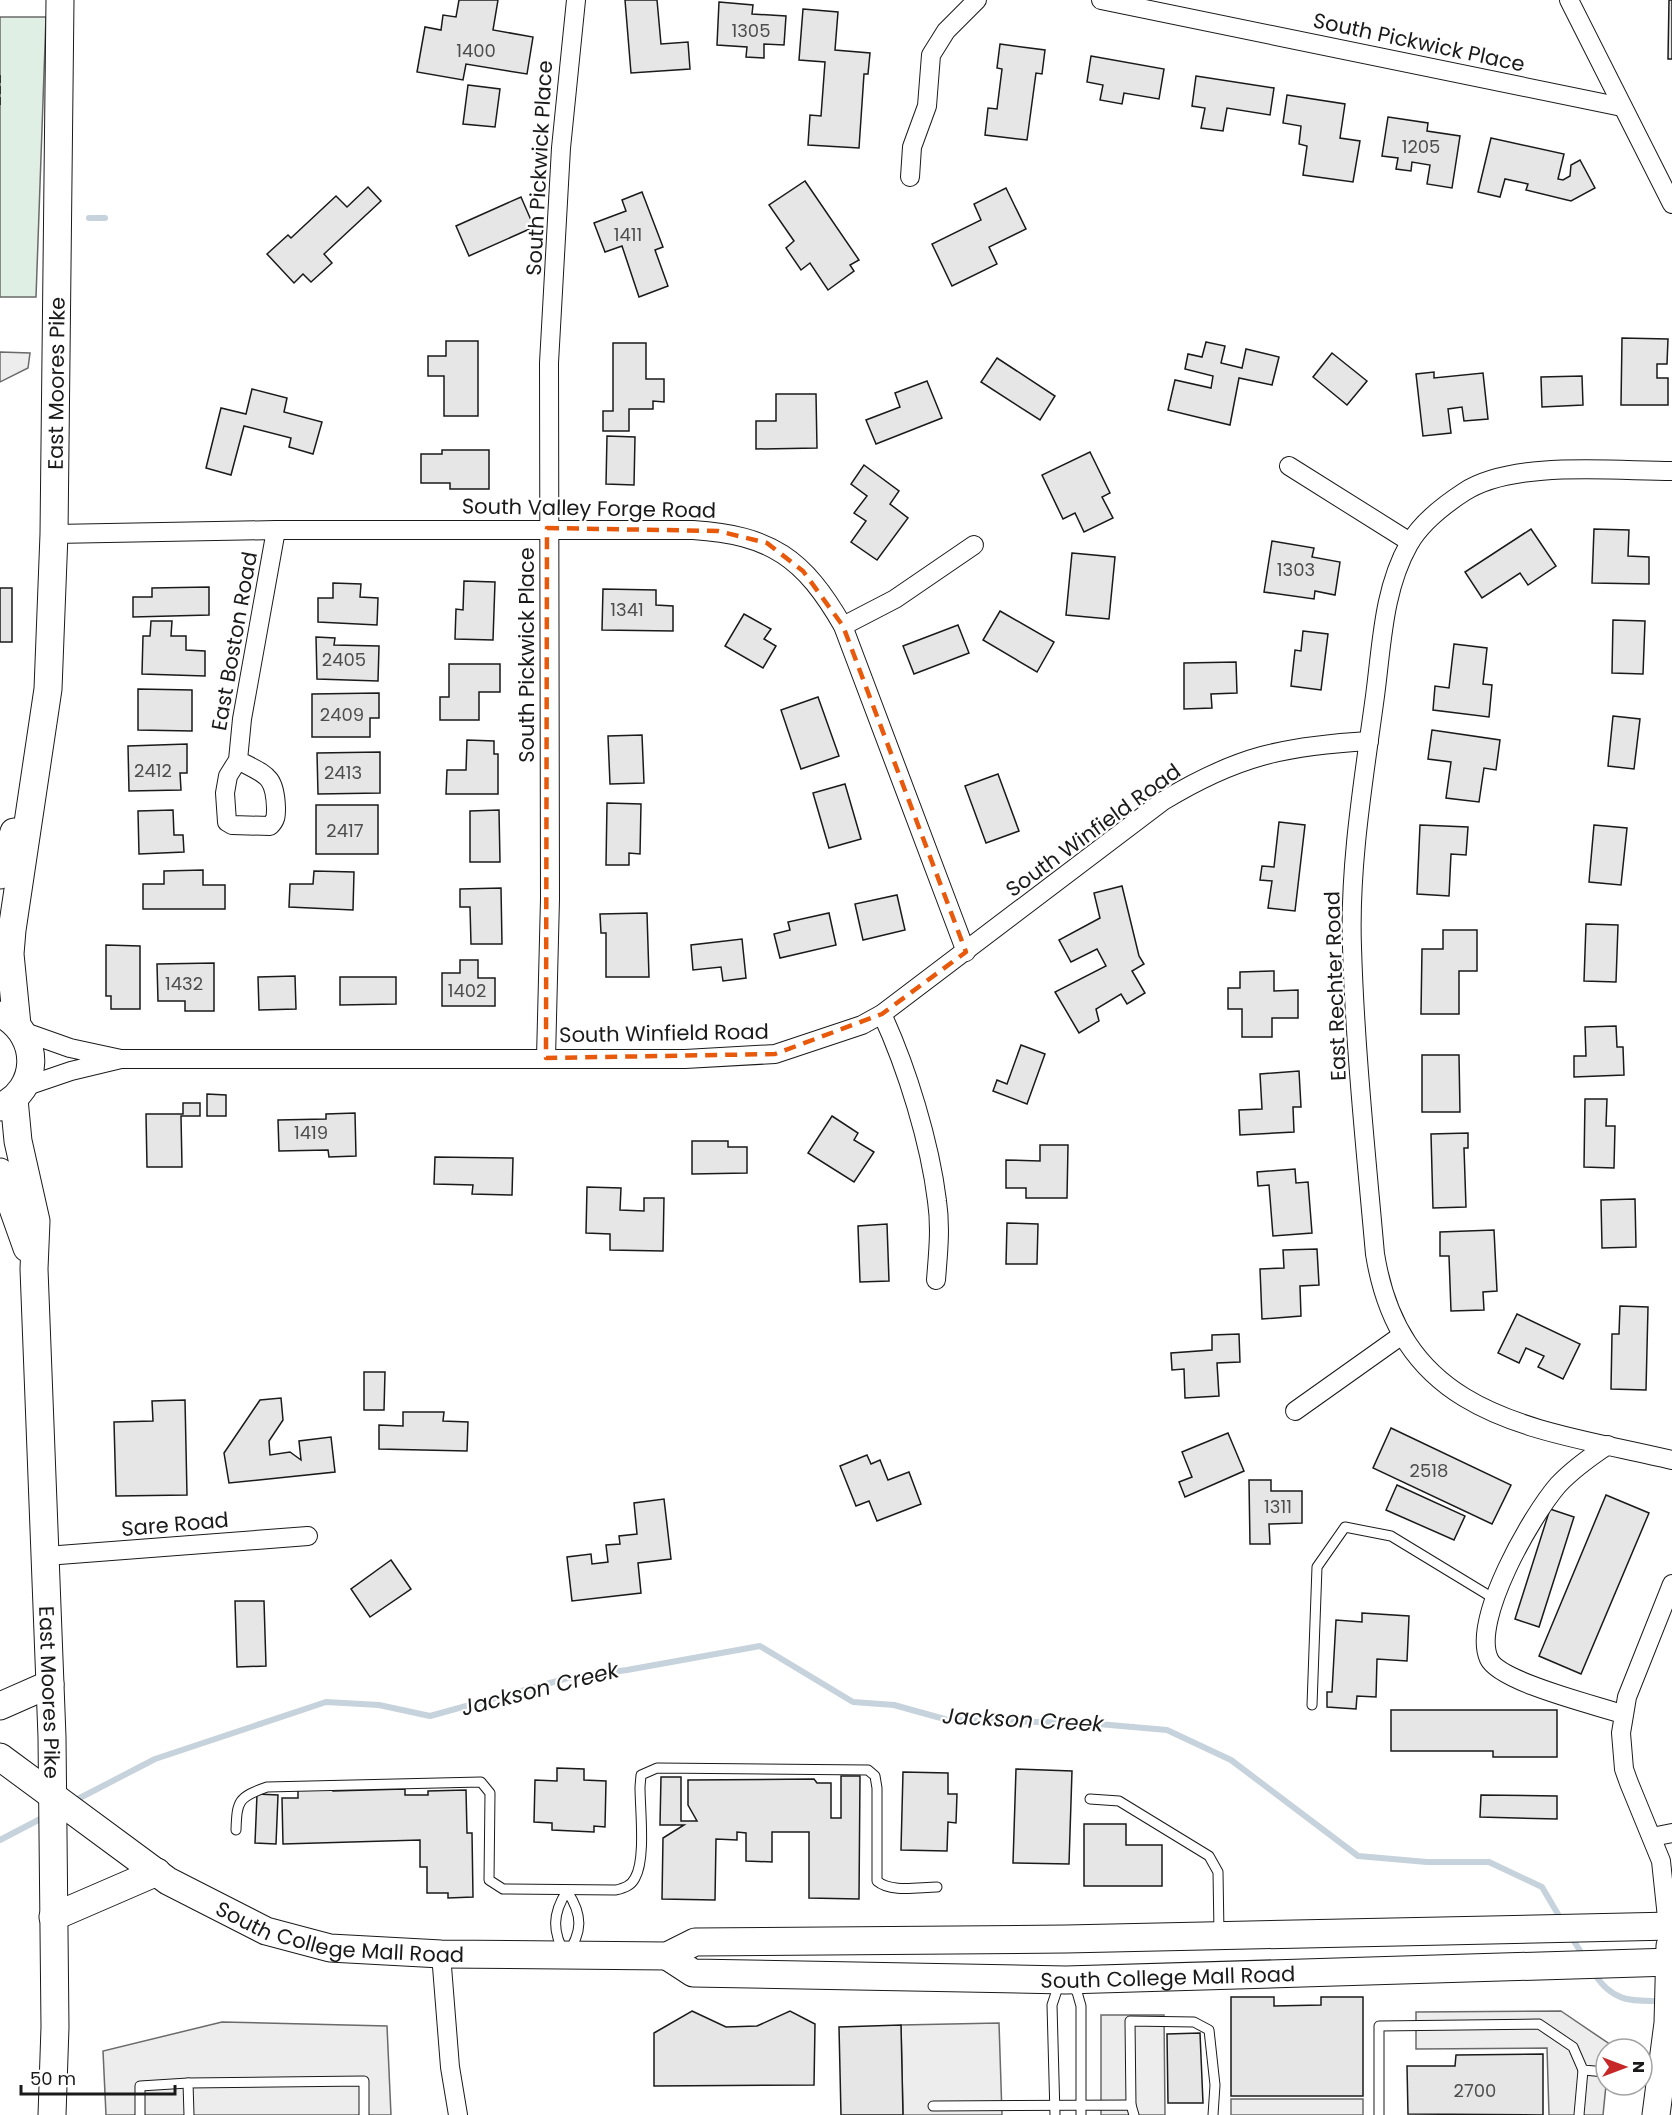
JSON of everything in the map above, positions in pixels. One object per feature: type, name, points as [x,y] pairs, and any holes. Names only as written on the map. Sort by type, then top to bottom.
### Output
[{"type":"main road","name":"East Moores Pike","points":[[52,2115],[55,2027],[49,1788],[50,1684],[34,1269],[36,1221],[18,1141],[13,1098],[30,1071],[31,1054],[13,1023],[10,954],[48,688],[54,534],[60,0]]},
{"type":"main road","name":"East Moores Pike","points":[[0,875],[36,765]]},
{"type":"main road","name":"East Moores Pike","points":[[0,1172],[34,1269]]},
{"type":"main road","points":[[0,1706],[50,1684]]},
{"type":"main road","name":"South College Mall Road","points":[[0,1756],[49,1788],[168,1881],[266,1931],[330,1948],[441,1954],[667,1956],[694,1942],[1066,1939],[1670,1927]]},
{"type":"main road","points":[[53,1917],[157,1872]]},
{"type":"main road","points":[[1656,2115],[1672,1969],[1670,1927]]},
{"type":"main road","points":[[1066,1939],[1066,1980]]},
{"type":"main road","name":"South College Mall Road","points":[[667,1956],[693,1973],[1066,1980],[1619,1963],[1672,1969]]},
{"type":"street","name":"South Pickwick Place","points":[[546,1058],[550,898],[549,363],[561,148],[576,0]]},
{"type":"street","points":[[910,177],[912,147],[927,106],[931,56],[946,31],[977,0]]},
{"type":"street","name":"South Pickwick Place","points":[[1101,0],[1622,106]]},
{"type":"street","points":[[1569,0],[1672,204]]},
{"type":"street","points":[[1289,466],[1410,542]]},
{"type":"street","name":"East Rechter Road","points":[[1672,471],[1549,471],[1510,474],[1478,484],[1464,492],[1433,516],[1410,542],[1396,571],[1388,598],[1354,876],[1352,947],[1375,1254],[1386,1301],[1402,1335],[1430,1371],[1450,1390],[1475,1406],[1530,1426],[1672,1460]]},
{"type":"street","name":"South Valley Forge Road","points":[[54,534],[548,528],[693,530],[755,539],[767,543],[803,571],[831,604],[843,626],[966,952]]},
{"type":"street","name":"East Boston Road","points":[[238,760],[242,719],[276,530]]},
{"type":"street","points":[[843,626],[895,599],[974,544]]},
{"type":"street","name":"South Winfield Road","points":[[13,1023],[70,1048],[121,1059],[753,1057],[799,1047],[862,1025],[882,1014],[1163,801],[1198,780],[1255,756],[1272,752],[1312,745],[1369,741]]},
{"type":"street","points":[[882,1014],[901,1060],[920,1125],[937,1200],[940,1238],[936,1280]]},
{"type":"street","name":"South Winfield Road","points":[[13,1098],[71,1071],[121,1059]]},
{"type":"street","points":[[1294,1412],[1402,1335]]},
{"type":"street","points":[[1608,1445],[1557,1486],[1523,1537],[1493,1598],[1485,1636],[1489,1659],[1507,1676],[1622,1714]]},
{"type":"street","name":"Sare Road","points":[[46,1556],[308,1536]]},
{"type":"street","points":[[1670,1927],[1661,1861],[1624,1769],[1622,1714],[1626,1697],[1672,1584]]},
{"type":"street","points":[[1652,1837],[1672,1833]]},
{"type":"street","points":[[441,1954],[450,2067],[458,2115]]},
{"type":"lane","points":[[1312,1705],[1317,1568],[1345,1527],[1391,1536],[1493,1598]]},
{"type":"lane","points":[[236,1830],[237,1806],[247,1794],[267,1787],[482,1782],[490,1793],[489,1880],[503,1889],[616,1890],[627,1887],[635,1879],[640,1866],[641,1775],[657,1768],[868,1770],[875,1776],[877,1788],[877,1881],[883,1886],[892,1887],[937,1887]]},
{"type":"lane","points":[[1090,1799],[1119,1800],[1209,1856],[1218,1872],[1219,1935]]},
{"type":"lane","points":[[567,1891],[579,1908],[578,1939],[566,1956],[556,1939],[556,1922],[557,1907],[567,1891]]},
{"type":"lane","points":[[1054,2110],[1052,2006],[1057,1990],[1066,1980],[1077,1992],[1081,2006],[1081,2110]]},
{"type":"lane","points":[[1134,2115],[1131,2105],[1130,2021],[1194,2022],[1209,2030],[1215,2085],[1213,2115]]},
{"type":"lane","points":[[1379,2115],[1379,2026],[1539,2024],[1573,2047],[1583,2070],[1579,2115]]},
{"type":"lane","points":[[1583,2070],[1594,2071]]},
{"type":"lane","points":[[140,2115],[140,2086],[188,2083],[364,2081],[364,2115]]},
{"type":"lane","points":[[188,2083],[189,2115]]},
{"type":"lane","points":[[933,2106],[1081,2110],[1131,2105]]},
{"type":"highlighted area","points":[[547,528],[718,531],[767,543],[803,571],[843,626],[966,952],[882,1014],[775,1054],[546,1058]]},
{"type":"green space","points":[[0,17],[46,17],[36,297],[0,297]]},
{"type":"shaded area","points":[[0,352],[30,353],[28,368],[0,382]]},
{"type":"shaded area","points":[[1561,2011],[1599,2037],[1594,2037],[1594,2097],[1605,2097],[1603,2115],[1549,2115],[1547,2048],[1416,2049],[1416,2012]]},
{"type":"shaded area","points":[[1101,2015],[1164,2015],[1165,2115],[1101,2115]]},
{"type":"shaded area","points":[[222,2022],[387,2026],[391,2115],[106,2115],[103,2051]]},
{"type":"shaded area","points":[[999,2023],[1002,2115],[903,2115],[901,2025]]},
{"type":"shaded area","points":[[1231,2099],[1363,2099],[1363,2115],[1231,2115]]},
{"type":"building","points":[[459,0],[498,0],[493,30],[533,37],[527,74],[466,64],[463,80],[417,72],[425,27],[441,30],[443,15],[456,17]]},
{"type":"building","points":[[625,0],[657,0],[661,44],[688,42],[690,69],[631,73]]},
{"type":"building","points":[[1669,0],[1672,0],[1672,59],[1668,59]]},
{"type":"building","points":[[719,2],[753,5],[752,14],[786,16],[784,45],[764,44],[764,58],[746,57],[747,47],[717,45]]},
{"type":"building","points":[[803,9],[838,12],[835,50],[870,53],[868,74],[864,74],[859,148],[808,145],[810,115],[821,116],[825,62],[799,60]]},
{"type":"building","points":[[1000,44],[1045,50],[1042,74],[1036,73],[1027,140],[985,135],[988,108],[997,109],[1002,69],[997,68]]},
{"type":"building","points":[[1091,56],[1164,69],[1159,99],[1124,93],[1122,104],[1100,100],[1103,85],[1087,82]]},
{"type":"building","points":[[1196,76],[1274,88],[1270,115],[1227,108],[1223,131],[1201,128],[1205,108],[1192,106]]},
{"type":"building","points":[[468,85],[500,89],[495,127],[463,124]]},
{"type":"building","points":[[1287,95],[1345,104],[1340,138],[1360,141],[1353,182],[1303,175],[1307,146],[1299,144],[1301,126],[1283,123]]},
{"type":"building","points":[[1388,117],[1428,123],[1427,131],[1460,136],[1452,188],[1427,184],[1430,165],[1412,162],[1411,171],[1396,169],[1398,158],[1382,156]]},
{"type":"building","points":[[1491,138],[1564,154],[1558,179],[1563,180],[1570,176],[1571,165],[1580,160],[1595,188],[1571,201],[1526,190],[1528,184],[1505,179],[1500,197],[1478,192]]},
{"type":"building","points":[[805,181],[859,260],[850,265],[854,271],[828,290],[810,263],[801,270],[786,248],[794,241],[769,205]]},
{"type":"building","points":[[368,187],[381,201],[324,254],[332,263],[311,282],[303,274],[294,283],[267,254],[288,235],[291,238],[336,196],[347,207]]},
{"type":"building","points":[[1006,188],[1026,229],[989,247],[997,264],[952,286],[932,244],[981,220],[974,204]]},
{"type":"building","points":[[642,192],[663,247],[655,250],[668,286],[639,297],[622,246],[605,252],[594,223],[626,211],[622,200]]},
{"type":"building","points":[[521,197],[534,227],[469,256],[456,226]]},
{"type":"building","points":[[1622,338],[1668,339],[1667,364],[1657,364],[1657,378],[1668,378],[1668,405],[1621,405]]},
{"type":"building","points":[[446,341],[478,341],[478,416],[444,416],[444,376],[428,376],[428,356],[446,356]]},
{"type":"building","points":[[1206,342],[1225,346],[1221,363],[1242,368],[1246,349],[1279,357],[1272,385],[1239,378],[1230,425],[1168,410],[1175,380],[1211,388],[1213,376],[1185,369],[1188,354],[1202,357]]},
{"type":"building","points":[[613,343],[646,343],[646,379],[664,379],[664,402],[653,401],[653,409],[629,409],[629,431],[603,431],[603,411],[613,411]]},
{"type":"building","points":[[1332,353],[1367,381],[1347,405],[1313,377]]},
{"type":"building","points":[[997,358],[1055,396],[1040,420],[981,382]]},
{"type":"building","points":[[1434,372],[1434,378],[1483,373],[1488,419],[1464,421],[1462,407],[1448,409],[1451,433],[1423,436],[1416,374]]},
{"type":"building","points":[[1582,376],[1583,405],[1542,407],[1541,377]]},
{"type":"building","points":[[927,381],[942,418],[876,444],[866,420],[900,407],[895,393]]},
{"type":"building","points":[[252,389],[287,398],[284,412],[322,422],[313,454],[289,447],[291,438],[244,426],[231,475],[206,468],[221,408],[246,414]]},
{"type":"building","points":[[776,394],[816,394],[817,448],[756,449],[756,421],[776,421]]},
{"type":"building","points":[[607,436],[635,437],[634,485],[606,484]]},
{"type":"building","points":[[442,450],[489,450],[489,489],[450,489],[450,483],[421,483],[421,454],[442,454]]},
{"type":"building","points":[[1090,452],[1110,493],[1102,497],[1113,518],[1084,532],[1075,513],[1063,519],[1042,475]]},
{"type":"building","points":[[864,465],[899,491],[890,504],[908,518],[877,560],[851,542],[866,521],[854,513],[867,496],[851,484]]},
{"type":"building","points":[[1531,529],[1556,566],[1528,585],[1520,573],[1482,598],[1465,572]]},
{"type":"building","points":[[1594,529],[1629,530],[1628,556],[1649,557],[1649,584],[1592,583]]},
{"type":"building","points":[[1272,541],[1314,548],[1312,557],[1340,562],[1335,595],[1315,591],[1314,599],[1264,592]]},
{"type":"building","points":[[1072,553],[1115,557],[1109,619],[1066,615]]},
{"type":"building","points":[[464,581],[495,582],[493,640],[455,639],[456,609],[463,610]]},
{"type":"building","points":[[333,583],[361,584],[360,597],[378,598],[377,625],[318,622],[318,598],[333,598]]},
{"type":"building","points":[[209,587],[209,615],[133,617],[133,597],[152,597],[152,588]]},
{"type":"building","points":[[0,588],[12,588],[12,642],[0,642]]},
{"type":"building","points":[[603,589],[656,590],[656,605],[673,606],[673,631],[602,630]]},
{"type":"building","points":[[1000,611],[1054,642],[1037,672],[983,640]]},
{"type":"building","points":[[744,614],[771,629],[764,639],[776,646],[763,668],[725,646]]},
{"type":"building","points":[[1613,620],[1645,621],[1643,674],[1612,673]]},
{"type":"building","points":[[151,621],[172,621],[171,636],[186,636],[186,650],[205,651],[205,676],[142,674],[143,636],[150,636]]},
{"type":"building","points":[[958,625],[969,653],[914,674],[903,646]]},
{"type":"building","points":[[1303,631],[1328,634],[1321,690],[1291,686],[1295,650],[1301,651]]},
{"type":"building","points":[[316,637],[335,638],[334,645],[379,646],[378,681],[317,679]]},
{"type":"building","points":[[1454,644],[1487,648],[1483,684],[1492,685],[1489,717],[1433,710],[1435,686],[1449,688]]},
{"type":"building","points":[[1236,662],[1237,693],[1211,694],[1212,708],[1184,709],[1184,663]]},
{"type":"building","points":[[449,664],[500,664],[500,692],[479,692],[479,720],[440,720],[440,697],[449,697]]},
{"type":"building","points":[[138,689],[192,690],[192,731],[138,730]]},
{"type":"building","points":[[379,693],[379,718],[370,718],[370,737],[312,737],[312,694]]},
{"type":"building","points":[[818,697],[839,756],[801,769],[781,710]]},
{"type":"building","points":[[1613,716],[1640,719],[1634,769],[1608,766]]},
{"type":"building","points":[[1432,730],[1500,740],[1496,770],[1484,768],[1479,802],[1446,798],[1451,762],[1428,759]]},
{"type":"building","points":[[642,735],[644,783],[610,784],[608,736]]},
{"type":"building","points":[[467,740],[494,741],[494,754],[498,754],[498,794],[446,794],[447,770],[466,770]]},
{"type":"building","points":[[187,744],[187,773],[180,773],[181,790],[129,791],[128,746]]},
{"type":"building","points":[[380,752],[380,793],[318,794],[317,753]]},
{"type":"building","points":[[998,774],[1019,831],[986,843],[965,786]]},
{"type":"building","points":[[845,784],[861,839],[829,848],[813,793]]},
{"type":"building","points":[[607,803],[641,804],[640,854],[629,853],[629,865],[606,865]]},
{"type":"building","points":[[316,805],[378,805],[378,854],[316,854]]},
{"type":"building","points":[[173,810],[174,835],[183,835],[184,852],[139,854],[138,811]]},
{"type":"building","points":[[499,810],[500,862],[470,862],[470,811]]},
{"type":"building","points":[[1279,822],[1305,825],[1295,911],[1268,908],[1272,881],[1260,880],[1262,866],[1274,867]]},
{"type":"building","points":[[1420,825],[1468,827],[1466,855],[1451,854],[1449,896],[1417,894]]},
{"type":"building","points":[[1594,825],[1627,828],[1621,885],[1589,882]]},
{"type":"building","points":[[203,870],[203,885],[225,885],[225,909],[143,909],[143,884],[164,884],[164,871]]},
{"type":"building","points":[[314,871],[354,872],[353,910],[289,907],[290,884],[313,884]]},
{"type":"building","points":[[1122,886],[1139,956],[1144,964],[1132,971],[1145,993],[1127,1004],[1121,994],[1096,1009],[1099,1021],[1079,1033],[1055,992],[1106,966],[1097,949],[1071,962],[1059,940],[1100,918],[1094,893]]},
{"type":"building","points":[[501,888],[502,944],[471,944],[470,907],[460,907],[460,889]]},
{"type":"building","points":[[897,895],[905,930],[863,940],[855,904]]},
{"type":"building","points":[[647,913],[649,977],[606,977],[606,933],[601,933],[600,914]]},
{"type":"building","points":[[829,913],[836,945],[780,958],[774,934],[790,930],[788,922]]},
{"type":"building","points":[[1586,924],[1618,925],[1616,982],[1584,981]]},
{"type":"building","points":[[1443,930],[1477,930],[1477,971],[1459,971],[1459,1014],[1421,1014],[1422,949],[1443,949]]},
{"type":"building","points":[[742,939],[746,978],[723,981],[721,967],[693,970],[691,945]]},
{"type":"building","points":[[106,945],[140,946],[140,1009],[111,1009],[111,996],[106,996]]},
{"type":"building","points":[[460,960],[478,960],[478,978],[495,978],[495,1006],[442,1006],[442,973],[460,973]]},
{"type":"building","points":[[214,963],[214,1011],[185,1011],[185,1001],[158,1001],[157,964]]},
{"type":"building","points":[[1274,971],[1274,991],[1298,990],[1298,1018],[1272,1018],[1272,1037],[1242,1037],[1242,1009],[1228,1009],[1228,988],[1240,988],[1240,972]]},
{"type":"building","points":[[295,976],[296,1009],[259,1010],[258,977]]},
{"type":"building","points":[[340,977],[396,977],[396,1004],[340,1005]]},
{"type":"building","points":[[1616,1026],[1617,1047],[1623,1047],[1624,1075],[1574,1077],[1574,1056],[1586,1056],[1585,1027]]},
{"type":"building","points":[[1021,1045],[1045,1054],[1027,1104],[993,1091],[997,1080],[1007,1084]]},
{"type":"building","points":[[1422,1055],[1459,1055],[1460,1112],[1422,1112]]},
{"type":"building","points":[[1299,1071],[1301,1107],[1293,1107],[1294,1132],[1240,1135],[1239,1110],[1262,1109],[1260,1074]]},
{"type":"building","points":[[207,1094],[226,1095],[226,1116],[207,1116]]},
{"type":"building","points":[[1585,1099],[1607,1099],[1606,1126],[1615,1126],[1614,1168],[1584,1167]]},
{"type":"building","points":[[183,1103],[200,1103],[200,1116],[181,1116],[182,1167],[147,1167],[146,1114],[183,1114]]},
{"type":"building","points":[[355,1113],[356,1156],[329,1157],[328,1150],[279,1151],[278,1120],[326,1119],[326,1114]]},
{"type":"building","points":[[832,1116],[858,1133],[854,1140],[874,1152],[854,1182],[808,1153]]},
{"type":"building","points":[[1468,1133],[1468,1148],[1464,1148],[1466,1207],[1433,1208],[1431,1134]]},
{"type":"building","points":[[692,1141],[728,1141],[728,1147],[747,1147],[747,1173],[692,1174]]},
{"type":"building","points":[[1040,1145],[1068,1145],[1067,1198],[1026,1198],[1026,1188],[1006,1188],[1006,1160],[1040,1161]]},
{"type":"building","points":[[435,1157],[513,1158],[512,1195],[472,1194],[473,1185],[434,1184]]},
{"type":"building","points":[[1295,1169],[1296,1183],[1308,1182],[1312,1233],[1273,1236],[1269,1185],[1258,1186],[1257,1172]]},
{"type":"building","points":[[587,1187],[621,1188],[620,1210],[644,1211],[644,1198],[664,1198],[663,1251],[610,1250],[610,1234],[586,1233]]},
{"type":"building","points":[[1635,1199],[1636,1247],[1602,1248],[1601,1200]]},
{"type":"building","points":[[1007,1223],[1038,1224],[1037,1264],[1006,1264]]},
{"type":"building","points":[[887,1224],[889,1281],[860,1282],[858,1226]]},
{"type":"building","points":[[1494,1230],[1497,1291],[1483,1292],[1484,1310],[1451,1311],[1449,1256],[1440,1256],[1440,1232]]},
{"type":"building","points":[[1317,1249],[1319,1285],[1300,1286],[1301,1316],[1262,1319],[1260,1269],[1284,1268],[1283,1250]]},
{"type":"building","points":[[1620,1306],[1648,1307],[1646,1390],[1611,1389],[1612,1334],[1619,1334]]},
{"type":"building","points":[[1517,1314],[1580,1344],[1563,1379],[1538,1367],[1544,1356],[1526,1348],[1519,1363],[1498,1353]]},
{"type":"building","points":[[1239,1334],[1240,1362],[1217,1363],[1219,1396],[1185,1398],[1184,1369],[1172,1370],[1171,1353],[1212,1350],[1212,1335]]},
{"type":"building","points":[[364,1372],[385,1372],[384,1410],[364,1410]]},
{"type":"building","points":[[281,1398],[283,1420],[269,1441],[270,1455],[290,1452],[301,1460],[299,1441],[331,1437],[335,1472],[229,1483],[224,1453],[260,1400]]},
{"type":"building","points":[[185,1400],[187,1495],[116,1496],[114,1422],[153,1421],[152,1401]]},
{"type":"building","points":[[403,1412],[444,1412],[443,1421],[468,1422],[467,1451],[379,1449],[379,1425],[403,1426]]},
{"type":"building","points":[[1391,1428],[1511,1485],[1492,1524],[1373,1468]]},
{"type":"building","points":[[1228,1433],[1244,1471],[1185,1497],[1179,1482],[1192,1477],[1182,1452]]},
{"type":"building","points":[[867,1455],[871,1464],[880,1460],[888,1480],[909,1472],[921,1504],[877,1521],[869,1501],[856,1506],[840,1466]]},
{"type":"building","points":[[1249,1480],[1271,1480],[1271,1491],[1302,1491],[1302,1523],[1269,1524],[1270,1544],[1250,1544]]},
{"type":"building","points":[[1397,1485],[1465,1516],[1454,1540],[1386,1510]]},
{"type":"building","points":[[1606,1495],[1649,1513],[1581,1674],[1539,1656]]},
{"type":"building","points":[[664,1499],[671,1559],[638,1563],[641,1593],[572,1601],[567,1557],[591,1554],[592,1564],[608,1562],[606,1545],[620,1544],[619,1536],[637,1534],[634,1503]]},
{"type":"building","points":[[1550,1509],[1574,1517],[1539,1627],[1515,1619]]},
{"type":"building","points":[[391,1560],[411,1589],[370,1617],[351,1589]]},
{"type":"building","points":[[235,1601],[264,1601],[266,1666],[237,1667]]},
{"type":"building","points":[[1362,1613],[1409,1616],[1407,1661],[1377,1659],[1376,1697],[1357,1696],[1356,1709],[1327,1707],[1327,1692],[1332,1692],[1336,1620],[1362,1622]]},
{"type":"building","points":[[1391,1710],[1557,1710],[1557,1757],[1493,1757],[1493,1751],[1391,1751]]},
{"type":"building","points":[[557,1768],[584,1769],[584,1780],[606,1781],[605,1827],[594,1826],[594,1832],[552,1830],[552,1823],[534,1822],[535,1780],[557,1781]]},
{"type":"building","points":[[1016,1769],[1072,1771],[1069,1864],[1013,1863]]},
{"type":"building","points":[[903,1772],[948,1773],[948,1794],[957,1794],[956,1823],[948,1822],[947,1851],[901,1850]]},
{"type":"building","points":[[841,1776],[860,1776],[859,1899],[809,1898],[809,1832],[772,1832],[772,1862],[746,1861],[746,1833],[737,1832],[737,1840],[716,1839],[715,1900],[662,1899],[663,1838],[684,1825],[660,1825],[661,1777],[681,1777],[681,1821],[697,1821],[688,1805],[688,1780],[814,1779],[817,1783],[831,1783],[831,1818],[841,1818]]},
{"type":"building","points":[[333,1788],[333,1791],[405,1789],[405,1795],[428,1795],[428,1791],[466,1790],[467,1833],[472,1833],[473,1897],[448,1898],[448,1893],[427,1893],[427,1867],[420,1867],[420,1840],[283,1844],[282,1798],[298,1798],[298,1790]]},
{"type":"building","points":[[257,1794],[278,1795],[276,1844],[255,1843]]},
{"type":"building","points":[[1481,1795],[1557,1796],[1557,1819],[1480,1817]]},
{"type":"building","points":[[1084,1824],[1126,1824],[1126,1845],[1162,1845],[1162,1886],[1084,1886]]},
{"type":"building","points":[[1231,1997],[1274,1997],[1274,2006],[1321,2005],[1321,1997],[1363,1997],[1363,2096],[1231,2096]]},
{"type":"building","points":[[692,2011],[726,2027],[757,2026],[790,2011],[815,2024],[814,2085],[654,2086],[654,2033]]},
{"type":"building","points":[[901,2025],[903,2115],[841,2115],[839,2027]]},
{"type":"building","points":[[1200,2033],[1203,2103],[1168,2103],[1167,2034]]},
{"type":"building","points":[[1543,2054],[1543,2115],[1408,2114],[1407,2066],[1455,2066],[1456,2055]]},
{"type":"waterway","points":[[89,218],[105,218]]},
{"type":"waterway","name":"Jackson Creek","points":[[72,1802],[155,1759],[326,1702],[379,1705],[430,1716],[568,1678],[627,1670],[760,1646],[853,1702],[894,1705],[948,1720],[1087,1723],[1167,1730],[1231,1760],[1358,1856],[1427,1862],[1489,1862],[1542,1887],[1562,1921]]},
{"type":"waterway","name":"Jackson Creek","points":[[0,1840],[44,1817]]},
{"type":"waterway","name":"Jackson Creek","points":[[1570,1935],[1584,1957]]},
{"type":"waterway","name":"Jackson Creek","points":[[1594,1973],[1601,1983],[1615,1995],[1632,2000],[1662,2001]]},
{"type":"fence","points":[[0,75],[0,105]]}]
